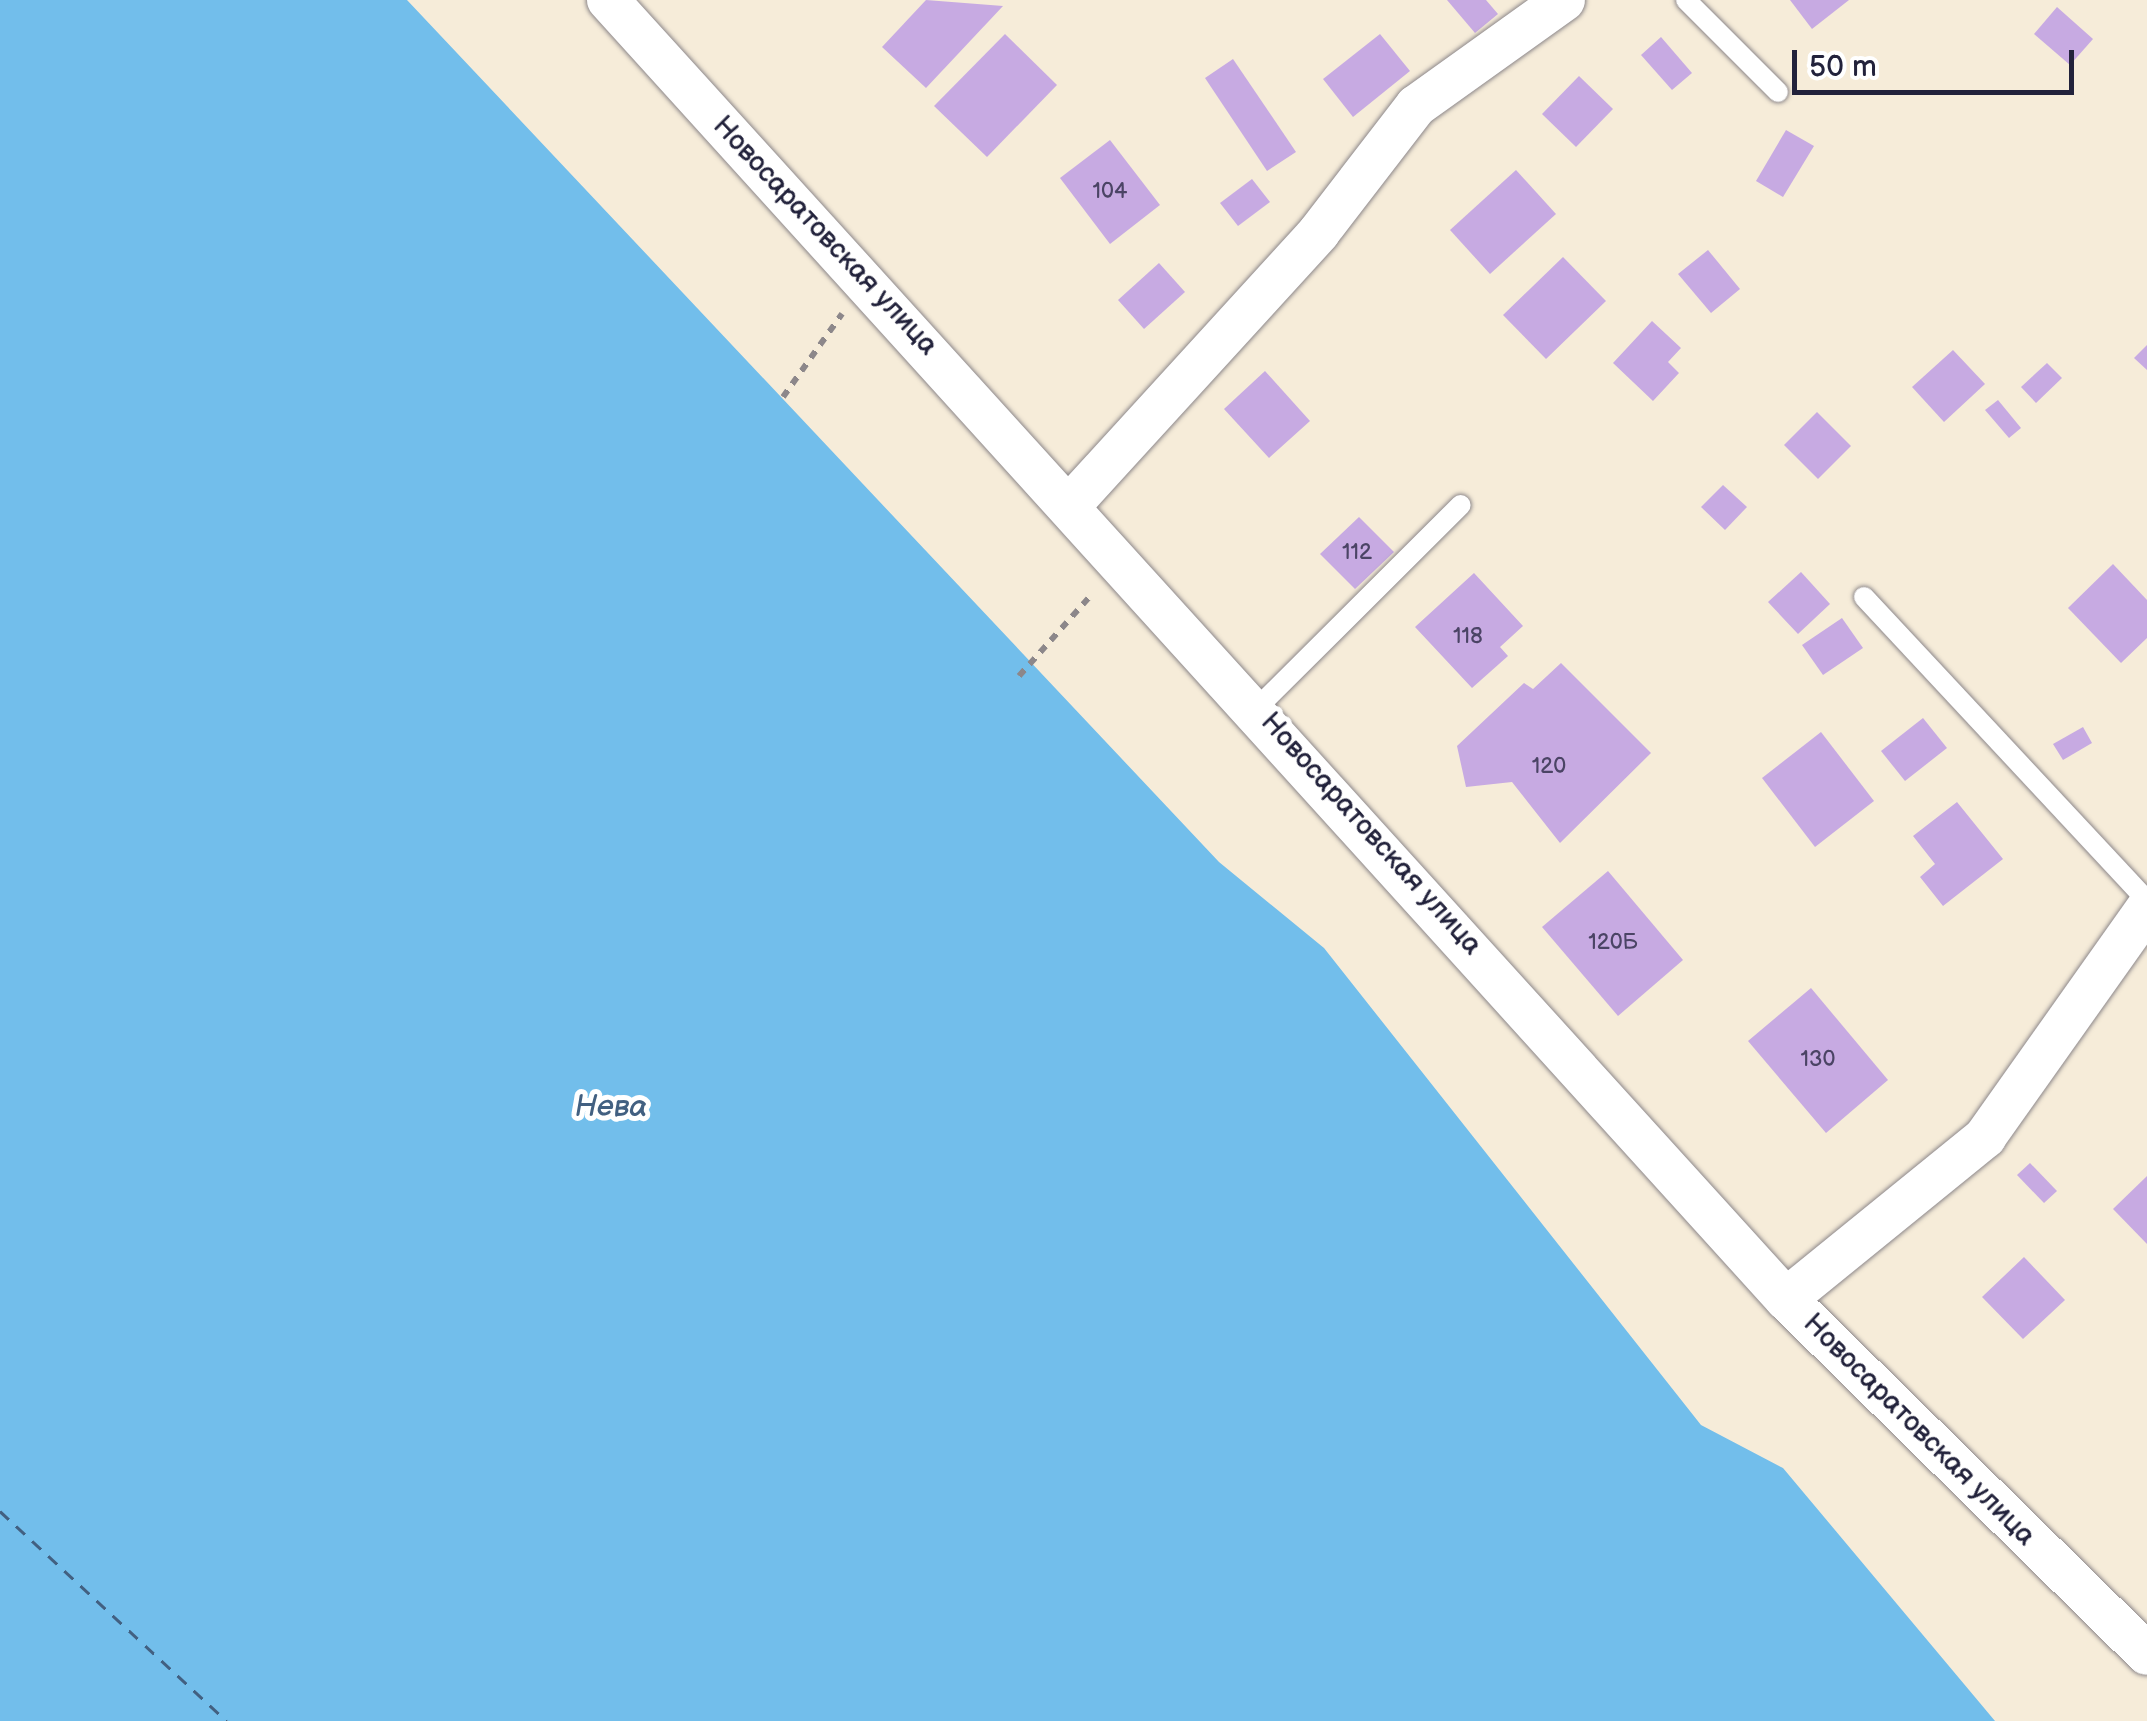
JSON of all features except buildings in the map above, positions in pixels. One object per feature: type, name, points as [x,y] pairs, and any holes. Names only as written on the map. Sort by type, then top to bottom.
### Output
[{"type":"street","name":"Новосаратовская улица","points":[[608,0],[1124,558],[1786,1298],[2147,1654]]},
{"type":"street","points":[[1071,504],[1319,232],[1416,106],[1564,0]]},
{"type":"street","points":[[1786,1298],[1985,1138],[2147,908]]},
{"type":"lane","points":[[1686,0],[1778,92]]},
{"type":"lane","points":[[1258,707],[1461,505]]},
{"type":"lane","points":[[1864,597],[2147,900]]},
{"type":"path","points":[[782,396],[866,280]]},
{"type":"path","points":[[1019,676],[1124,558]]},
{"type":"water","name":"Нева","points":[[0,0],[407,0],[1219,862],[1324,948],[1701,1425],[1783,1468],[1995,1721],[0,1721]]},
{"type":"ferry route","points":[[0,1511],[227,1721]]}]
